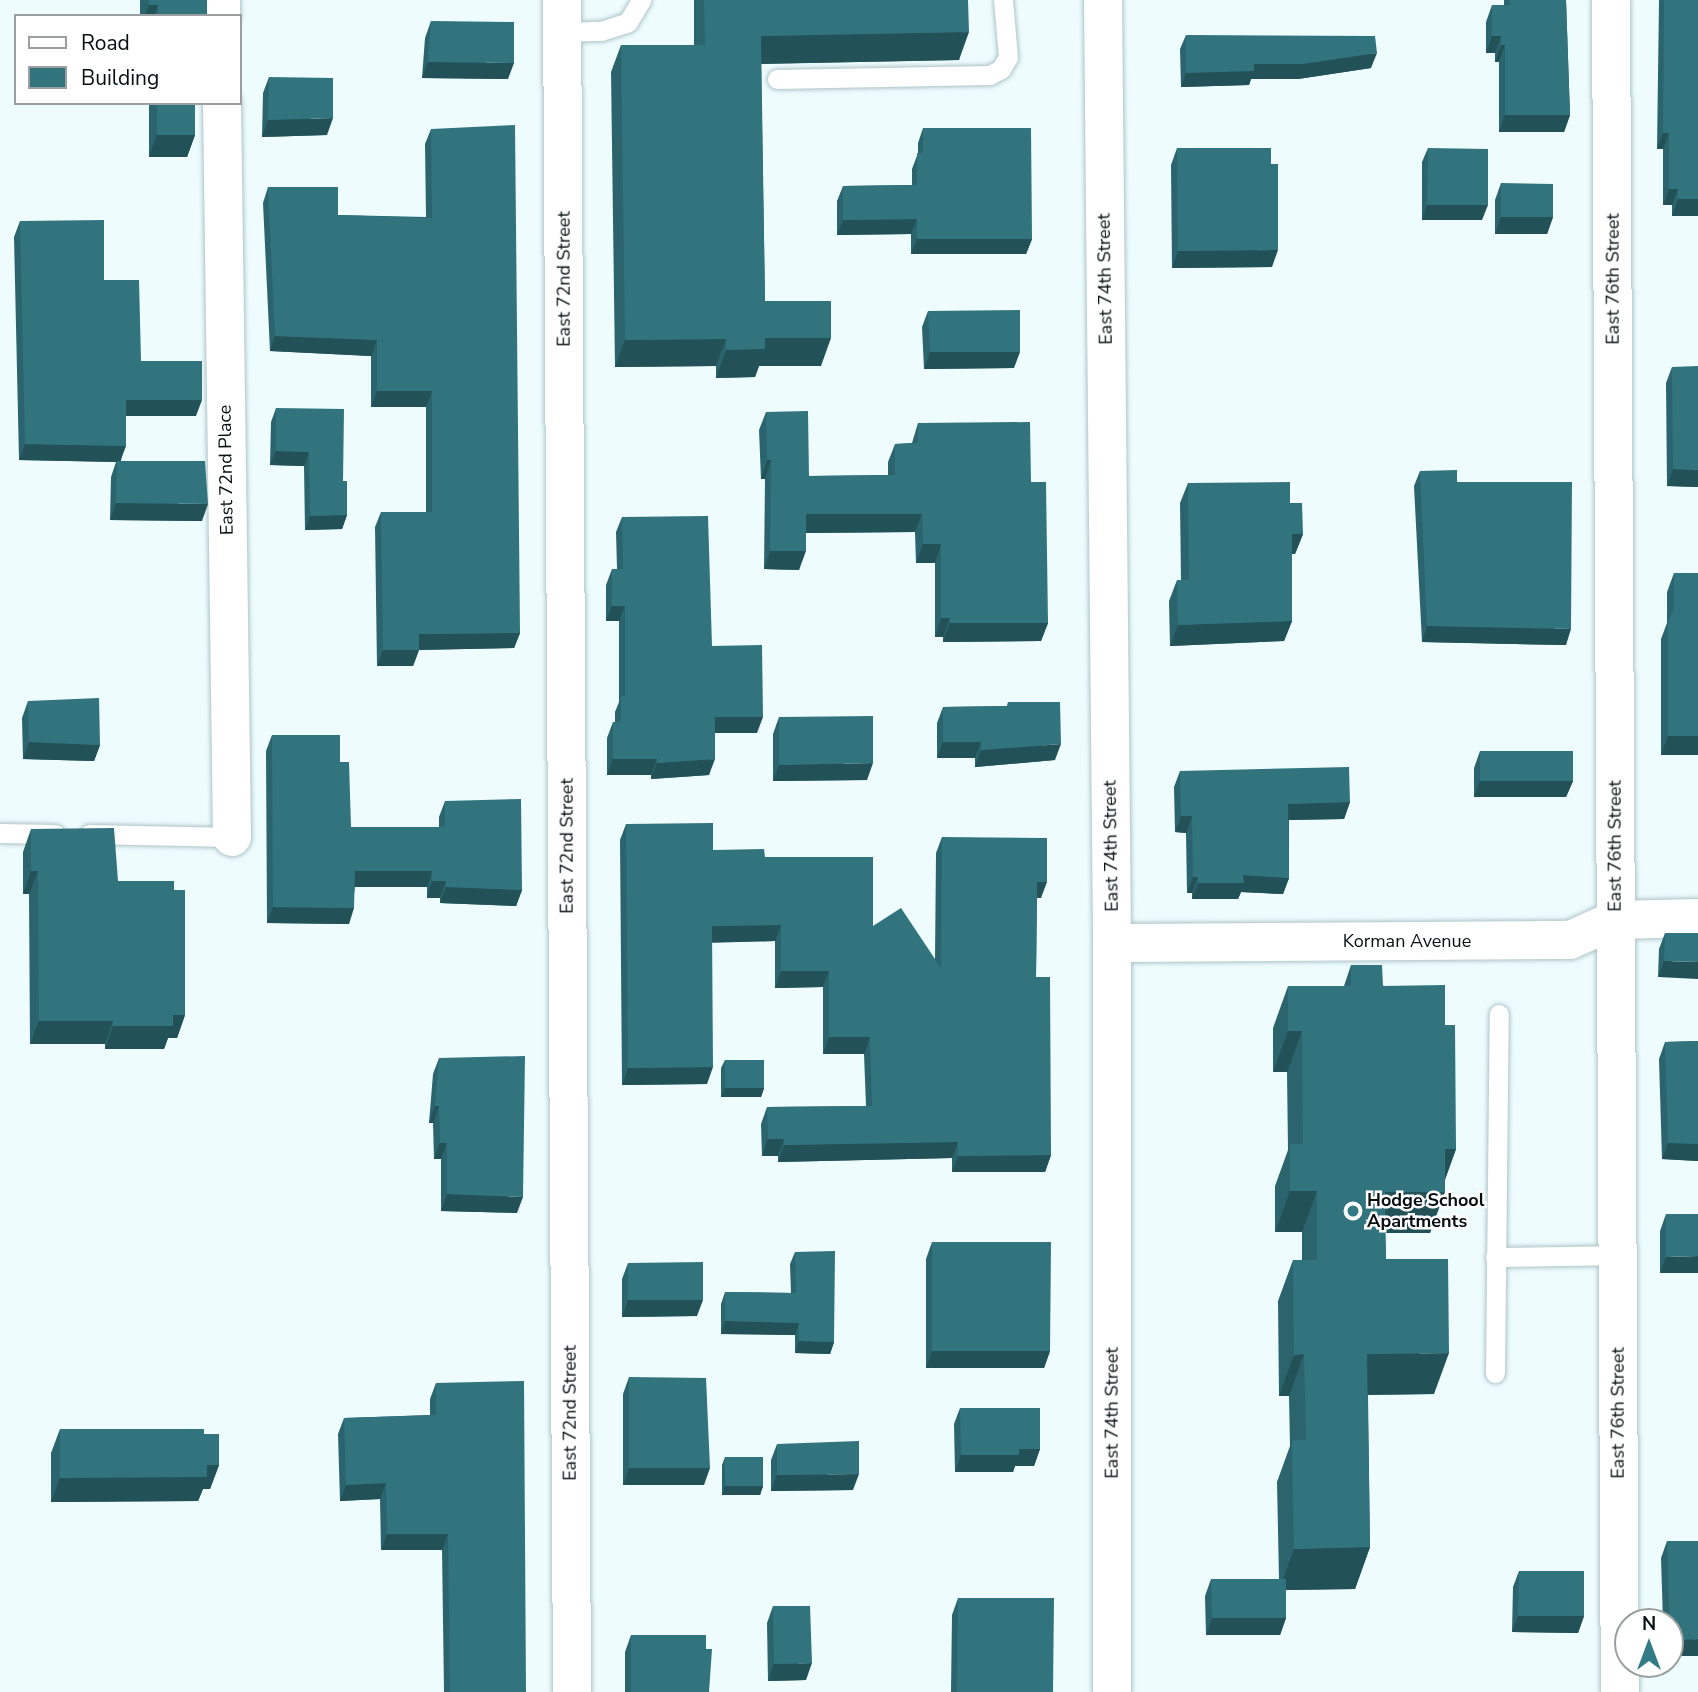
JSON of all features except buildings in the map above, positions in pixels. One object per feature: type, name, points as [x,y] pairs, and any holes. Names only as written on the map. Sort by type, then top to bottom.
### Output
[{"type":"street","name":"East 74th Street","points":[[1103,0],[1112,943],[1112,1692]]},
{"type":"street","name":"East 76th Street","points":[[1611,0],[1620,1692]]},
{"type":"street","name":"East 72nd Street","points":[[562,16],[572,1692]]},
{"type":"street","name":"East 72nd Place","points":[[222,105],[232,837]]},
{"type":"street","name":"Korman Avenue","points":[[1112,943],[1570,940],[1615,920],[1698,918]]},
{"type":"lane","points":[[562,16],[601,31],[628,22],[641,0]]},
{"type":"lane","points":[[777,79],[990,75],[1001,69],[1009,57],[1003,0]]},
{"type":"lane","points":[[0,833],[232,837]]},
{"type":"lane","points":[[1495,1373],[1494,1257],[1499,1014]]},
{"type":"lane","points":[[1494,1257],[1617,1255]]},
{"type":"place","name":"Hodge School Apartments","points":[[1353,1211]]}]
